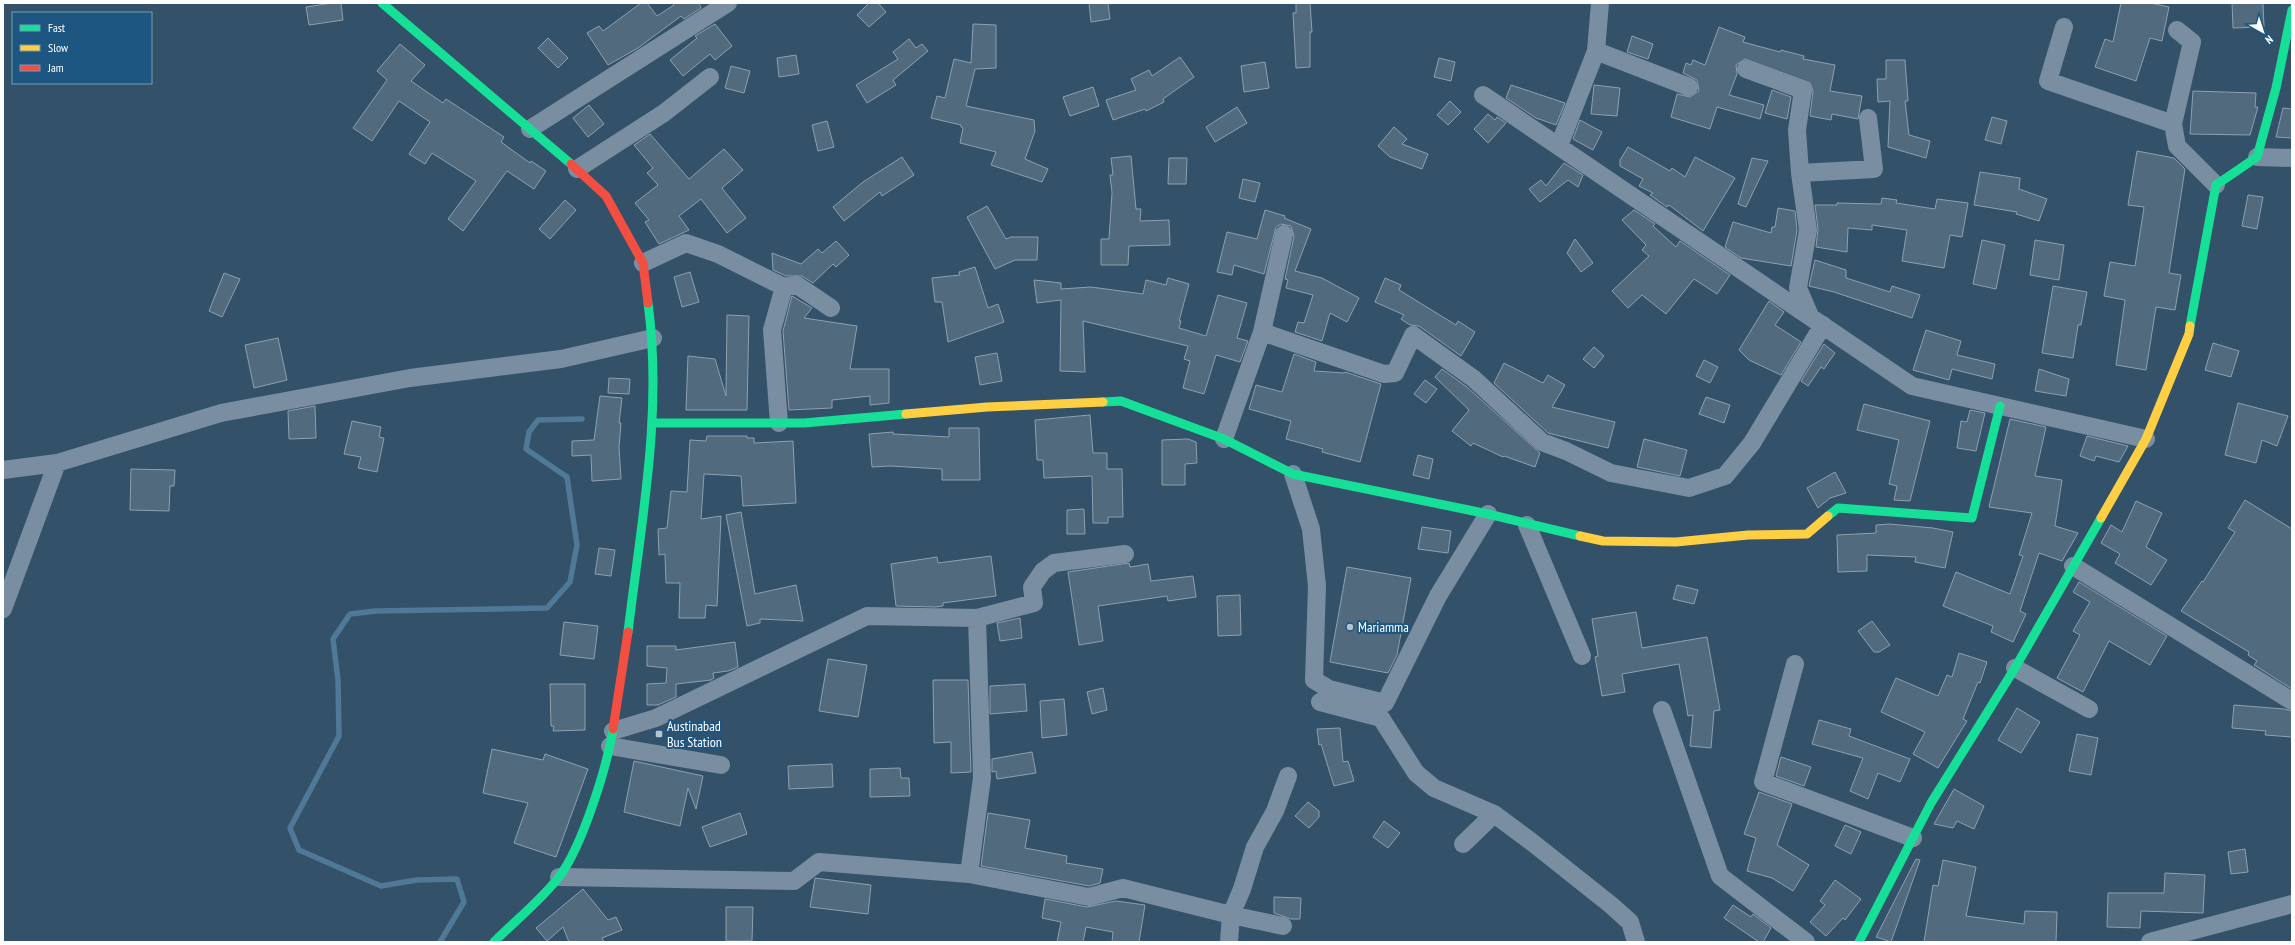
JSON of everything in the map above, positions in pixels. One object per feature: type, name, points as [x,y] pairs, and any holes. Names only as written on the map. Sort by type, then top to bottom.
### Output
[{"type":"street","points":[[382,3],[577,169],[606,196],[643,263],[654,338],[653,423],[623,671],[609,755],[577,845],[559,876],[494,942]]},
{"type":"street","points":[[530,129],[728,3]]},
{"type":"street","points":[[1559,146],[1596,51],[1600,3]]},
{"type":"street","points":[[2257,157],[2276,88],[2292,10]]},
{"type":"street","points":[[2064,27],[2048,81],[2174,124]]},
{"type":"street","points":[[2177,30],[2192,42],[2174,124],[2177,146],[2216,185]]},
{"type":"street","points":[[1596,51],[1689,88]]},
{"type":"street","points":[[1746,69],[1803,90],[1797,130],[1800,173],[1808,230],[1798,288],[1816,321]]},
{"type":"street","points":[[577,169],[664,113],[710,77]]},
{"type":"street","points":[[1483,95],[1912,386],[2146,440]]},
{"type":"street","points":[[1800,173],[1874,169],[1868,118]]},
{"type":"street","points":[[1862,942],[1931,803],[2015,668],[2146,440],[2189,334],[2216,185],[2257,157],[2292,158]]},
{"type":"street","points":[[1224,439],[1262,332],[1284,234]]},
{"type":"street","points":[[643,263],[686,243],[718,254],[784,287],[797,285],[831,308]]},
{"type":"street","points":[[779,423],[772,330],[784,287]]},
{"type":"street","points":[[1262,332],[1384,374],[1395,373],[1413,335],[1474,379],[1542,442],[1566,451],[1611,473],[1689,488],[1725,476],[1752,443],[1816,321]]},
{"type":"street","points":[[3,470],[57,463],[221,413],[410,378],[561,359],[654,338]]},
{"type":"street","points":[[653,423],[804,423],[987,407],[1121,401],[1224,439],[1293,474],[1417,501],[1488,514],[1527,525],[1603,541],[1676,542],[1748,535],[1807,534],[1838,508],[1972,518],[2000,406]]},
{"type":"street","points":[[4,605],[57,463]]},
{"type":"street","points":[[1293,474],[1311,529],[1317,586],[1314,680],[1329,689],[1385,703],[1438,596],[1488,514]]},
{"type":"street","points":[[1527,525],[1582,656]]},
{"type":"street","points":[[612,739],[867,616],[977,618],[1034,603],[1032,587],[1043,571],[1054,563],[1126,554]]},
{"type":"street","points":[[2073,566],[2292,701]]},
{"type":"street","points":[[969,874],[982,778],[977,618]]},
{"type":"street","points":[[1795,664],[1763,782],[1913,838]]},
{"type":"street","points":[[2015,668],[2089,709]]},
{"type":"street","points":[[1320,702],[1381,718],[1416,772],[1434,788],[1494,814],[1611,904],[1630,922],[1636,942]]},
{"type":"street","points":[[1662,710],[1720,876],[1806,942]]},
{"type":"street","points":[[612,739],[721,765]]},
{"type":"street","points":[[1229,942],[1231,915],[1242,889],[1255,847],[1275,811],[1288,776]]},
{"type":"street","points":[[1463,844],[1494,814]]},
{"type":"street","points":[[559,876],[794,881],[819,862],[969,874],[1089,897],[1123,888],[1231,915],[1283,926]]},
{"type":"street","points":[[2150,942],[2292,904]]},
{"type":"building","points":[[341,3],[343,20],[309,25],[306,7]]},
{"type":"building","points":[[641,3],[647,3],[657,16],[674,5],[673,3],[699,3],[701,8],[684,19],[681,16],[638,48],[608,65],[587,33],[599,26],[603,31]]},
{"type":"building","points":[[869,3],[878,3],[886,12],[869,27],[857,15]]},
{"type":"building","points":[[1089,3],[1108,3],[1110,19],[1091,22]]},
{"type":"building","points":[[1296,3],[1310,3],[1312,32],[1310,32],[1310,67],[1296,68],[1293,13],[1296,13]]},
{"type":"building","points":[[2121,3],[2150,3],[2169,7],[2162,41],[2150,38],[2136,81],[2095,67],[2105,39],[2113,42]]},
{"type":"building","points":[[2232,3],[2263,3],[2264,27],[2233,28]]},
{"type":"building","points":[[715,24],[732,46],[715,60],[710,54],[683,76],[670,60],[697,38],[695,36]]},
{"type":"building","points":[[973,24],[996,25],[996,68],[975,69],[966,106],[1034,120],[1035,131],[1025,159],[1048,169],[1042,182],[991,165],[996,152],[960,143],[963,128],[961,125],[931,118],[937,96],[945,98],[954,59],[971,63]]},
{"type":"building","points":[[1719,27],[1745,37],[1743,42],[1780,52],[1781,50],[1804,56],[1803,59],[1835,65],[1830,91],[1862,96],[1858,119],[1832,114],[1831,120],[1810,116],[1813,91],[1810,83],[1745,59],[1736,65],[1737,74],[1729,95],[1764,105],[1760,119],[1717,107],[1710,129],[1671,117],[1677,94],[1690,97],[1699,91],[1697,80],[1683,73],[1686,63],[1691,65],[1693,60],[1705,65]]},
{"type":"building","points":[[1632,36],[1653,44],[1648,59],[1627,52]]},
{"type":"building","points":[[548,38],[568,58],[558,68],[538,48]]},
{"type":"building","points":[[909,39],[916,48],[922,44],[928,51],[893,80],[896,85],[867,103],[856,85],[898,59],[893,52]]},
{"type":"building","points":[[400,44],[425,65],[411,81],[443,103],[446,99],[504,137],[501,142],[530,163],[531,161],[546,171],[534,189],[507,171],[463,231],[448,219],[476,181],[432,153],[425,164],[409,154],[430,122],[399,101],[372,141],[353,128],[387,80],[377,71]]},
{"type":"building","points":[[796,55],[799,74],[779,77],[777,58]]},
{"type":"building","points":[[1180,57],[1194,77],[1163,99],[1164,102],[1146,111],[1145,109],[1113,120],[1106,100],[1136,90],[1131,79],[1149,70],[1152,76]]},
{"type":"building","points":[[1439,58],[1455,62],[1451,81],[1434,77]]},
{"type":"building","points":[[1886,60],[1905,60],[1908,101],[1905,101],[1909,135],[1930,141],[1926,158],[1888,147],[1890,101],[1878,102],[1877,79],[1886,79]]},
{"type":"building","points":[[1265,62],[1269,88],[1244,92],[1241,66]]},
{"type":"building","points":[[731,66],[750,71],[744,93],[725,88]]},
{"type":"building","points":[[1511,85],[1565,103],[1556,125],[1536,118],[1506,98]]},
{"type":"building","points":[[1594,85],[1620,88],[1617,116],[1591,114]]},
{"type":"building","points":[[1093,87],[1099,106],[1070,116],[1063,97]]},
{"type":"building","points":[[1772,90],[1791,97],[1787,119],[1765,113]]},
{"type":"building","points":[[2193,91],[2256,93],[2255,107],[2258,107],[2250,135],[2190,134]]},
{"type":"building","points":[[1450,101],[1461,112],[1448,125],[1437,115]]},
{"type":"building","points":[[589,105],[604,124],[588,137],[573,118]]},
{"type":"building","points":[[1237,107],[1247,123],[1215,142],[1206,127]]},
{"type":"building","points":[[2283,108],[2292,109],[2292,138],[2276,137]]},
{"type":"building","points":[[1488,114],[1495,120],[1497,117],[1506,123],[1488,143],[1474,129]]},
{"type":"building","points":[[1992,117],[2007,121],[2001,144],[1985,140]]},
{"type":"building","points":[[1580,120],[1602,132],[1593,150],[1573,139]]},
{"type":"building","points":[[827,121],[834,147],[818,151],[812,125]]},
{"type":"building","points":[[1394,127],[1407,139],[1402,144],[1428,154],[1422,169],[1390,157],[1378,146]]},
{"type":"building","points":[[650,134],[689,179],[724,149],[743,170],[722,188],[746,218],[727,233],[701,199],[679,216],[689,230],[659,244],[645,222],[649,220],[635,203],[658,185],[647,173],[653,168],[634,145]]},
{"type":"building","points":[[1628,147],[1670,171],[1672,168],[1685,177],[1695,157],[1735,178],[1703,231],[1669,205],[1667,207],[1650,195],[1653,193],[1639,186],[1643,179],[1620,166],[1620,160]]},
{"type":"building","points":[[2137,151],[2174,158],[2185,169],[2169,273],[2181,275],[2175,310],[2156,307],[2146,370],[2116,365],[2125,300],[2104,296],[2110,262],[2135,266],[2144,207],[2128,205]]},
{"type":"building","points":[[1131,156],[1136,209],[1141,209],[1140,221],[1169,220],[1170,245],[1129,246],[1128,265],[1101,265],[1101,239],[1109,239],[1112,193],[1110,175],[1113,175],[1111,158]]},
{"type":"building","points":[[902,157],[914,175],[882,196],[880,192],[844,221],[833,207],[863,182]]},
{"type":"building","points":[[1169,158],[1187,158],[1186,184],[1168,184]]},
{"type":"building","points":[[1752,158],[1768,161],[1746,207],[1738,204]]},
{"type":"building","points":[[1564,163],[1583,175],[1578,187],[1568,180],[1540,202],[1529,189],[1541,180],[1546,186]]},
{"type":"building","points":[[1980,172],[2020,178],[2019,189],[2047,199],[2039,221],[2016,214],[2017,212],[1974,205]]},
{"type":"building","points":[[1243,179],[1260,183],[1255,202],[1239,198]]},
{"type":"building","points":[[2248,195],[2263,197],[2257,229],[2242,226]]},
{"type":"building","points":[[1882,198],[1897,200],[1896,203],[1935,209],[1937,199],[1968,203],[1962,237],[1950,235],[1944,268],[1902,261],[1907,230],[1872,225],[1872,230],[1848,228],[1847,252],[1816,247],[1818,229],[1815,205],[1837,205],[1837,203],[1881,204]]},
{"type":"building","points":[[565,200],[576,210],[550,239],[539,229]]},
{"type":"building","points":[[987,206],[1006,239],[1011,237],[1038,237],[1037,260],[1015,260],[995,269],[967,217]]},
{"type":"building","points":[[1778,208],[1795,211],[1797,230],[1791,266],[1741,258],[1725,247],[1733,222],[1771,233],[1772,227],[1775,227]]},
{"type":"building","points":[[1265,210],[1285,216],[1284,218],[1311,229],[1295,271],[1322,278],[1359,298],[1347,322],[1330,313],[1322,341],[1295,332],[1298,322],[1304,323],[1313,295],[1286,288],[1288,280],[1285,279],[1294,236],[1291,226],[1281,224],[1276,227],[1264,274],[1234,265],[1232,275],[1217,272],[1227,232],[1257,239]]},
{"type":"building","points":[[1634,210],[1655,224],[1653,226],[1676,247],[1680,241],[1730,275],[1717,294],[1694,279],[1666,314],[1642,295],[1628,308],[1612,291],[1649,256],[1642,250],[1646,245],[1622,220]]},
{"type":"building","points":[[1575,239],[1593,263],[1581,272],[1567,253]]},
{"type":"building","points":[[1982,240],[2005,245],[1996,289],[1973,284]]},
{"type":"building","points":[[2035,240],[2064,245],[2059,280],[2030,275]]},
{"type":"building","points":[[836,241],[849,255],[836,267],[833,264],[813,283],[802,276],[786,276],[773,270],[772,253],[801,264],[818,249],[822,253]]},
{"type":"building","points":[[1815,260],[1846,270],[1846,278],[1890,292],[1892,286],[1920,295],[1912,318],[1834,292],[1809,286]]},
{"type":"building","points":[[975,267],[988,308],[998,304],[1004,322],[948,342],[942,302],[935,302],[932,278],[960,275],[959,272]]},
{"type":"building","points":[[690,272],[699,302],[682,307],[674,277]]},
{"type":"building","points":[[224,273],[240,279],[222,317],[209,311]]},
{"type":"building","points":[[1168,278],[1189,284],[1179,321],[1181,321],[1179,328],[1206,336],[1218,295],[1247,303],[1237,338],[1248,341],[1240,362],[1216,355],[1204,394],[1183,388],[1190,361],[1184,359],[1188,346],[1083,321],[1085,372],[1060,371],[1061,300],[1037,303],[1034,280],[1061,283],[1061,289],[1091,287],[1143,294],[1146,280],[1166,285]]},
{"type":"building","points":[[1385,278],[1401,285],[1399,290],[1456,325],[1458,321],[1475,332],[1461,356],[1419,326],[1410,325],[1401,319],[1404,315],[1375,302]]},
{"type":"building","points":[[2053,286],[2087,292],[2081,325],[2078,325],[2073,358],[2042,353]]},
{"type":"building","points":[[792,296],[812,308],[804,318],[857,326],[850,369],[889,369],[889,403],[870,405],[870,396],[832,400],[832,408],[789,410],[783,331]]},
{"type":"building","points":[[1769,301],[1784,312],[1775,325],[1801,342],[1781,375],[1749,360],[1739,350]]},
{"type":"building","points":[[727,315],[749,316],[747,410],[686,410],[688,356],[715,359],[726,396]]},
{"type":"building","points":[[1926,330],[1961,341],[1957,355],[1995,364],[1992,379],[1952,369],[1949,380],[1913,370]]},
{"type":"building","points":[[278,338],[287,380],[254,388],[245,345]]},
{"type":"building","points":[[2213,343],[2239,351],[2231,377],[2205,370]]},
{"type":"building","points":[[1824,344],[1835,353],[1824,369],[1821,367],[1808,386],[1801,381]]},
{"type":"building","points":[[1594,347],[1604,356],[1594,368],[1583,359]]},
{"type":"building","points":[[997,353],[1002,381],[980,385],[975,357]]},
{"type":"building","points":[[1294,354],[1316,362],[1314,371],[1345,372],[1381,384],[1360,462],[1322,452],[1323,449],[1286,439],[1291,421],[1249,409],[1256,385],[1282,392]]},
{"type":"building","points":[[1704,360],[1718,367],[1710,383],[1696,376]]},
{"type":"building","points":[[1504,363],[1543,383],[1548,375],[1565,385],[1552,407],[1615,422],[1608,448],[1548,433],[1494,383]]},
{"type":"building","points":[[1442,369],[1467,387],[1540,453],[1535,467],[1504,456],[1503,457],[1473,443],[1471,446],[1452,431],[1469,410],[1435,377]]},
{"type":"building","points":[[2039,369],[2069,379],[2066,396],[2035,391]]},
{"type":"building","points":[[609,378],[630,379],[629,394],[608,393]]},
{"type":"building","points":[[1425,380],[1437,389],[1426,403],[1414,394]]},
{"type":"building","points":[[600,396],[622,398],[619,423],[621,423],[619,447],[621,479],[592,481],[591,455],[572,456],[572,441],[594,440]]},
{"type":"building","points":[[1706,397],[1730,405],[1724,423],[1699,414]]},
{"type":"building","points":[[2238,403],[2288,416],[2277,446],[2262,440],[2256,463],[2225,455]]},
{"type":"building","points":[[1864,404],[1930,421],[1910,501],[1894,500],[1897,486],[1889,484],[1899,440],[1857,430]]},
{"type":"building","points":[[315,406],[316,438],[289,439],[288,411]]},
{"type":"building","points":[[1970,410],[1985,413],[1976,451],[1957,448],[1961,421],[1967,422]]},
{"type":"building","points":[[1090,415],[1093,453],[1107,453],[1107,469],[1122,469],[1123,517],[1108,517],[1108,523],[1093,523],[1092,476],[1044,478],[1043,460],[1037,460],[1035,420]]},
{"type":"building","points":[[2010,419],[2046,427],[2035,476],[2062,480],[2055,526],[2078,533],[2062,561],[2039,553],[2020,611],[2026,614],[2013,642],[1991,632],[1993,626],[1943,606],[1956,572],[2010,594],[2023,556],[2019,555],[2032,513],[1989,507]]},
{"type":"building","points":[[352,421],[381,427],[379,437],[384,438],[377,472],[358,468],[361,457],[344,454]]},
{"type":"building","points":[[949,428],[979,428],[980,480],[942,480],[942,469],[890,466],[872,467],[869,434],[893,432],[893,434],[949,437]]},
{"type":"building","points":[[707,436],[747,436],[747,438],[754,438],[754,443],[793,441],[796,503],[743,506],[741,476],[704,474],[701,519],[721,516],[717,606],[706,605],[705,618],[679,618],[680,583],[666,583],[665,554],[659,555],[658,529],[667,528],[671,491],[687,492],[690,440],[706,441]]},
{"type":"building","points":[[2087,436],[2128,446],[2119,462],[2096,456],[2094,461],[2080,456]]},
{"type":"building","points":[[1188,439],[1196,442],[1197,463],[1185,464],[1185,485],[1162,485],[1162,440]]},
{"type":"building","points":[[1644,439],[1687,450],[1680,476],[1637,467]]},
{"type":"building","points":[[1418,455],[1433,459],[1429,479],[1413,475]]},
{"type":"building","points":[[131,469],[175,470],[174,486],[170,486],[169,511],[130,510]]},
{"type":"building","points":[[1835,472],[1846,493],[1830,498],[1818,508],[1807,488]]},
{"type":"building","points":[[2245,500],[2292,529],[2292,689],[2254,665],[2257,661],[2248,655],[2249,652],[2181,611],[2202,581],[2203,582],[2235,532],[2228,528]]},
{"type":"building","points":[[2136,501],[2162,513],[2146,547],[2167,560],[2151,585],[2115,563],[2120,554],[2101,543],[2111,525],[2122,532]]},
{"type":"building","points":[[1084,509],[1085,534],[1067,534],[1067,510]]},
{"type":"building","points":[[741,512],[755,594],[796,585],[803,621],[760,619],[760,623],[747,626],[726,515]]},
{"type":"building","points":[[1889,524],[1933,528],[1953,532],[1945,568],[1915,562],[1916,557],[1867,555],[1867,571],[1838,572],[1837,535],[1876,533],[1876,525]]},
{"type":"building","points":[[1422,527],[1451,531],[1448,553],[1418,549]]},
{"type":"building","points":[[599,548],[615,550],[611,576],[595,574]]},
{"type":"building","points":[[991,556],[996,596],[943,603],[943,606],[935,607],[896,606],[891,564],[937,557],[938,563]]},
{"type":"building","points":[[1129,563],[1130,567],[1148,564],[1151,581],[1193,576],[1196,597],[1168,601],[1167,596],[1098,606],[1103,641],[1079,645],[1068,572]]},
{"type":"building","points":[[1347,567],[1411,578],[1397,655],[1388,673],[1330,662]]},
{"type":"building","points":[[2079,582],[2167,636],[2150,665],[2109,641],[2083,692],[2057,678],[2080,635],[2073,631],[2090,602],[2073,592]]},
{"type":"building","points":[[1677,585],[1698,590],[1694,604],[1673,599]]},
{"type":"building","points":[[1240,595],[1241,635],[1218,636],[1217,596]]},
{"type":"building","points":[[1636,612],[1642,648],[1707,637],[1720,710],[1714,711],[1711,748],[1690,746],[1693,715],[1688,716],[1679,664],[1622,674],[1625,692],[1602,696],[1595,657],[1598,656],[1592,619]]},
{"type":"building","points":[[1020,618],[1022,638],[1000,641],[997,623]]},
{"type":"building","points":[[1872,621],[1890,645],[1879,652],[1874,652],[1858,631]]},
{"type":"building","points":[[564,622],[598,626],[594,659],[560,655]]},
{"type":"building","points":[[735,642],[738,667],[728,671],[713,673],[714,678],[711,680],[676,684],[676,697],[658,705],[647,705],[647,684],[666,683],[667,668],[647,666],[647,646],[676,646],[676,650]]},
{"type":"building","points":[[1959,653],[1987,662],[1980,683],[1978,682],[1963,719],[1967,721],[1938,768],[1913,754],[1925,732],[1881,712],[1896,678],[1938,696],[1947,675],[1952,677]]},
{"type":"building","points":[[828,659],[867,665],[858,717],[819,711]]},
{"type":"building","points":[[933,680],[968,680],[971,772],[951,773],[951,742],[934,743]]},
{"type":"building","points":[[550,684],[585,684],[585,730],[553,731],[554,726],[551,726]]},
{"type":"building","points":[[1025,684],[1027,711],[990,714],[990,686]]},
{"type":"building","points":[[1103,688],[1107,710],[1092,714],[1087,692]]},
{"type":"building","points":[[1064,699],[1067,735],[1042,738],[1040,701]]},
{"type":"building","points":[[2234,705],[2292,711],[2292,737],[2265,735],[2266,731],[2232,728]]},
{"type":"building","points":[[2017,708],[2040,722],[2021,753],[1998,740]]},
{"type":"building","points":[[1819,720],[1851,729],[1849,736],[1910,759],[1900,782],[1878,773],[1868,799],[1850,791],[1863,758],[1812,744]]},
{"type":"building","points":[[1340,728],[1343,762],[1348,761],[1354,781],[1334,786],[1321,744],[1319,745],[1317,729]]},
{"type":"building","points":[[2077,734],[2098,738],[2091,775],[2069,771]]},
{"type":"building","points":[[492,749],[543,760],[545,754],[588,769],[556,857],[514,843],[528,803],[483,793]]},
{"type":"building","points":[[1032,752],[1036,773],[997,779],[996,771],[992,772],[992,759]]},
{"type":"building","points":[[1781,757],[1811,767],[1804,786],[1776,776]]},
{"type":"building","points":[[634,761],[703,776],[696,809],[688,788],[680,826],[624,812]]},
{"type":"building","points":[[832,764],[833,787],[789,789],[788,766]]},
{"type":"building","points":[[900,768],[901,778],[909,778],[910,796],[870,797],[870,769]]},
{"type":"building","points":[[1954,789],[1984,806],[1974,829],[1957,821],[1953,828],[1934,824]]},
{"type":"building","points":[[1759,792],[1792,804],[1777,845],[1809,865],[1793,891],[1772,878],[1747,871],[1756,838],[1744,834]]},
{"type":"building","points":[[1308,802],[1319,811],[1319,817],[1309,828],[1295,816]]},
{"type":"building","points":[[740,813],[747,834],[710,847],[702,827]]},
{"type":"building","points":[[988,813],[1030,820],[1025,848],[1067,856],[1066,863],[1103,869],[1100,883],[1089,886],[981,866]]},
{"type":"building","points":[[1384,821],[1400,833],[1388,848],[1373,837]]},
{"type":"building","points":[[1845,825],[1861,832],[1851,854],[1835,846]]},
{"type":"building","points":[[2245,849],[2248,872],[2231,874],[2228,852]]},
{"type":"building","points":[[1916,859],[1920,860],[1891,942],[1876,937]]},
{"type":"building","points":[[1943,860],[1976,867],[1966,916],[2024,924],[2025,911],[2057,912],[2056,942],[1924,942],[1933,885],[1938,886]]},
{"type":"building","points":[[2165,873],[2205,875],[2203,913],[2141,911],[2140,928],[2107,927],[2108,893],[2164,893]]},
{"type":"building","points":[[815,878],[871,885],[868,914],[810,907]]},
{"type":"building","points":[[1835,880],[1861,899],[1845,920],[1843,918],[1826,936],[1810,922],[1825,905],[1820,901]]},
{"type":"building","points":[[583,889],[608,920],[616,917],[622,930],[602,938],[604,942],[569,942],[563,927],[547,941],[536,928]]},
{"type":"building","points":[[1274,897],[1301,898],[1300,919],[1291,919],[1274,913]]},
{"type":"building","points":[[1045,899],[1087,907],[1116,901],[1145,905],[1139,942],[1112,942],[1113,932],[1086,927],[1083,942],[1057,942],[1061,922],[1042,918]]},
{"type":"building","points":[[1733,905],[1751,917],[1753,914],[1771,928],[1763,942],[1759,942],[1724,918]]},
{"type":"building","points":[[726,907],[753,907],[752,941],[726,941]]},
{"type":"waterway","points":[[440,942],[464,902],[457,879],[417,880],[381,886],[299,850],[290,828],[339,736],[338,680],[333,639],[350,614],[376,611],[547,608],[570,582],[577,545],[567,477],[526,449],[529,432],[538,420],[582,419]]},
{"type":"traffic: fast","points":[[382,3],[571,164]]},
{"type":"traffic: fast","points":[[2190,326],[2216,185],[2257,157],[2276,88],[2292,10]]},
{"type":"traffic: fast","points":[[628,632],[644,509],[652,427],[652,344],[648,303]]},
{"type":"traffic: fast","points":[[1103,402],[1121,401],[1224,439],[1293,474],[1488,514],[1580,536]]},
{"type":"traffic: fast","points":[[1828,516],[1838,508],[1972,518],[2000,406]]},
{"type":"traffic: fast","points":[[653,423],[804,423],[906,414]]},
{"type":"traffic: fast","points":[[1859,942],[1931,803],[2015,668],[2101,518]]},
{"type":"traffic: fast","points":[[494,942],[544,894],[568,864],[585,827],[599,785],[613,729]]},
{"type":"traffic: slow","points":[[2101,518],[2146,439],[2189,334],[2190,326]]},
{"type":"traffic: slow","points":[[906,414],[987,407],[1103,402]]},
{"type":"traffic: slow","points":[[1580,536],[1603,541],[1676,542],[1748,535],[1807,534],[1828,516]]},
{"type":"traffic: jam","points":[[571,164],[606,196],[643,263],[648,303]]},
{"type":"traffic: jam","points":[[613,729],[628,632]]},
{"type":"place","name":"Mariamma","points":[[1350,627]]},
{"type":"place","name":"Austinabad Bus Station","points":[[659,734]]}]
